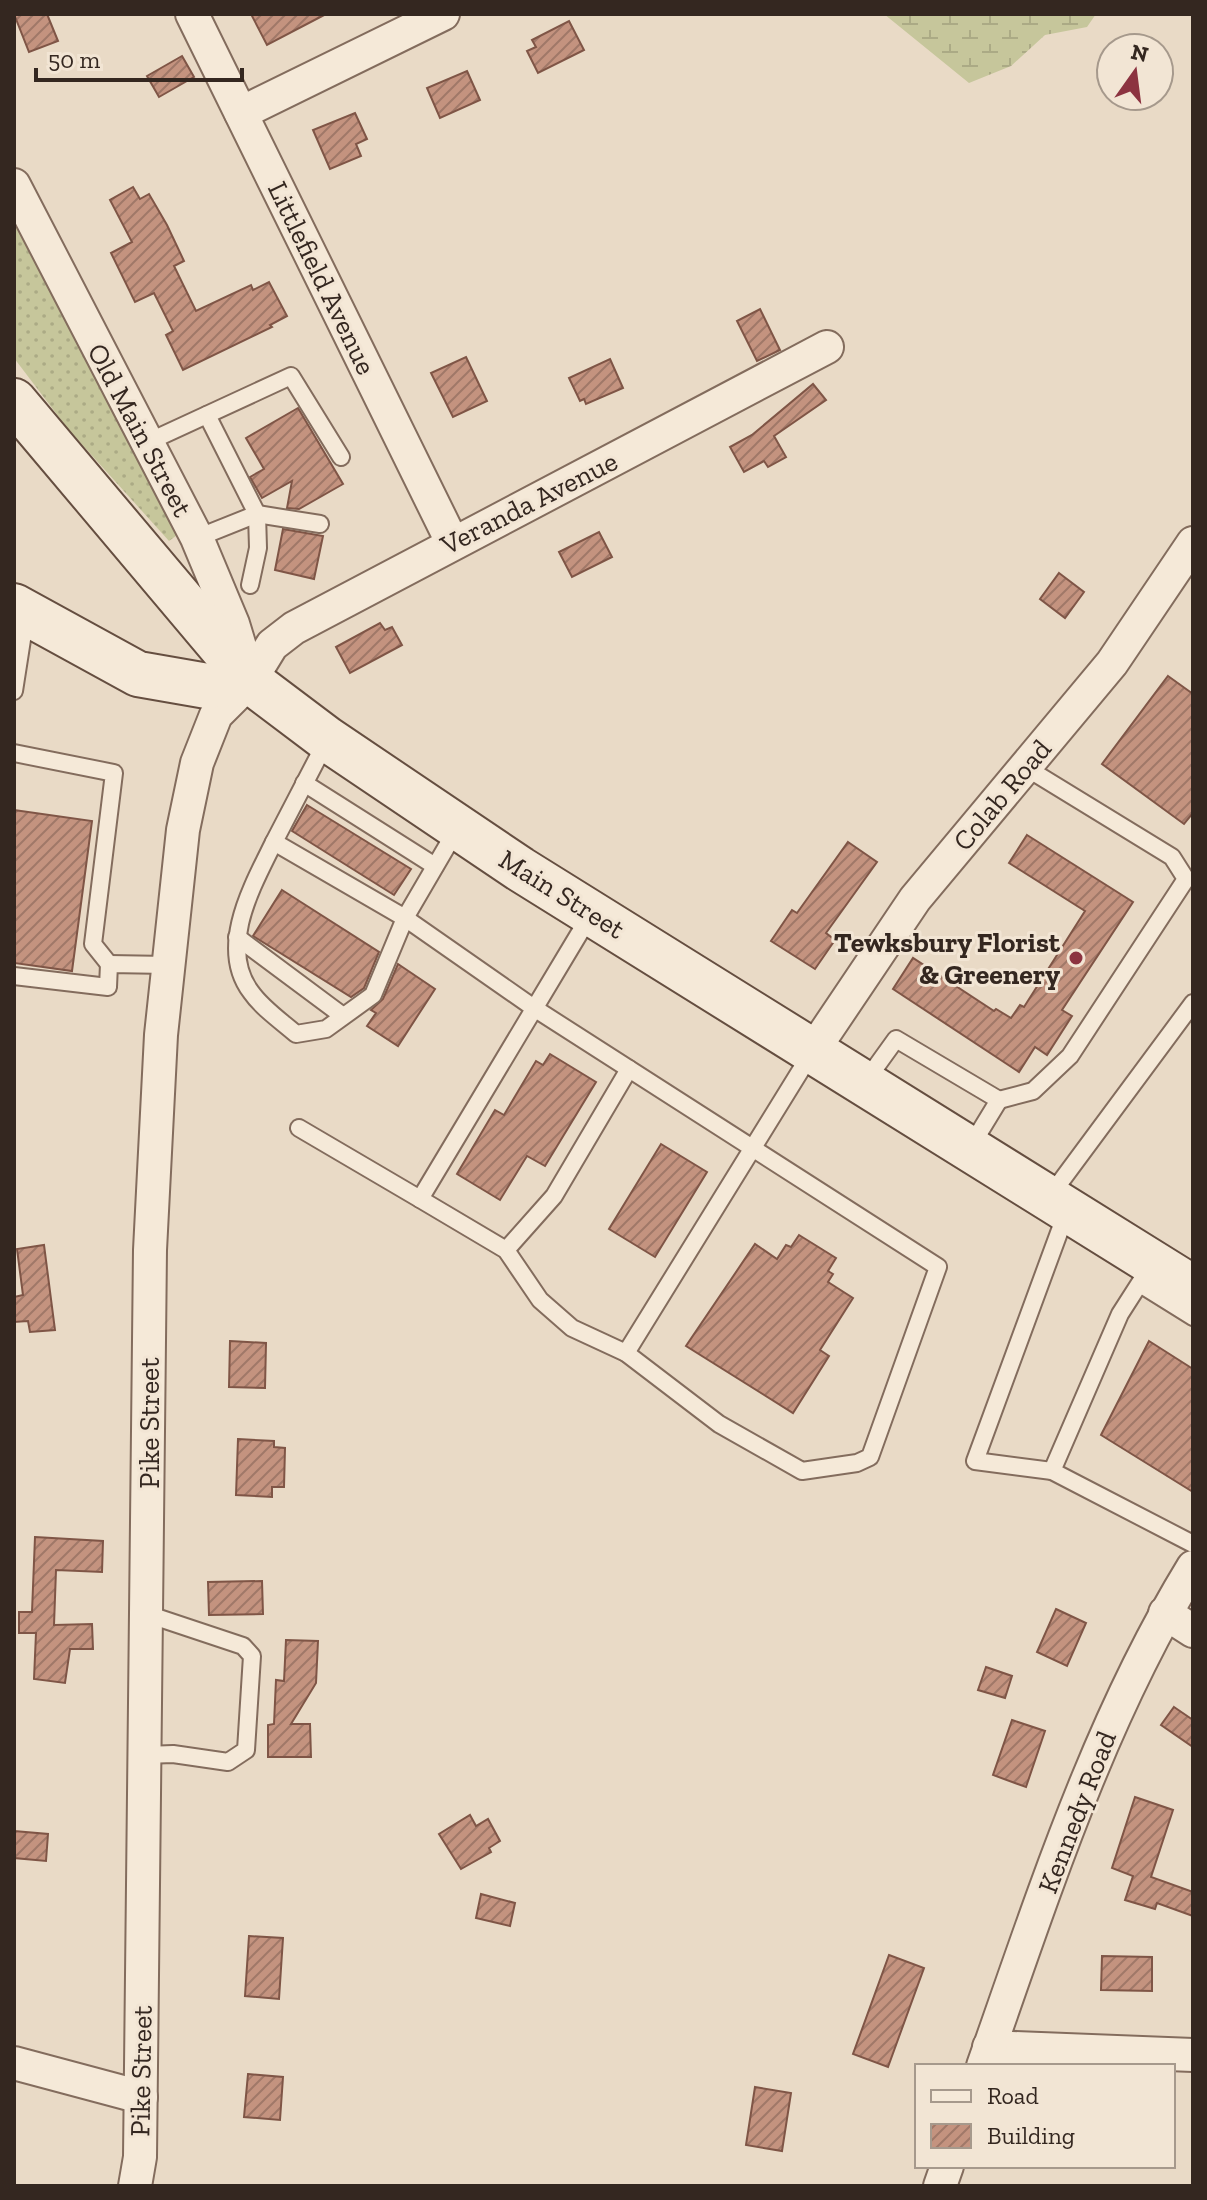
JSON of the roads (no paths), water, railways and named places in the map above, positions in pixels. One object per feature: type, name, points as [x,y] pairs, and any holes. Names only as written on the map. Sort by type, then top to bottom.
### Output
[{"type":"main road","name":"Main Street","points":[[14,401],[250,681],[327,739],[458,827],[1058,1204],[1146,1274],[1193,1288]]},
{"type":"main road","points":[[20,609],[138,674],[207,686],[250,681]]},
{"type":"street","name":"Littlefield Avenue","points":[[192,14],[452,542]]},
{"type":"street","points":[[241,113],[443,14]]},
{"type":"street","name":"Old Main Street","points":[[14,185],[76,311],[197,538],[233,624],[250,681]]},
{"type":"street","name":"Veranda Avenue","points":[[250,681],[272,645],[294,628],[827,347]]},
{"type":"street","name":"Colab Road","points":[[814,1049],[915,899],[1112,663],[1193,543]]},
{"type":"street","name":"Pike Street","points":[[135,2186],[140,2157],[150,1250],[157,1088],[183,830],[197,763],[216,715],[250,681]]},
{"type":"street","name":"Kennedy Road","points":[[986,2057],[1084,1782],[1165,1613],[1193,1567]]},
{"type":"street","points":[[1165,1613],[1193,1631]]},
{"type":"street","points":[[986,2057],[1193,2055]]},
{"type":"street","points":[[14,2063],[141,2097]]},
{"type":"lane","points":[[148,442],[291,376],[341,457]]},
{"type":"lane","points":[[207,415],[257,514],[258,548],[250,585]]},
{"type":"lane","points":[[197,538],[257,514],[320,524]]},
{"type":"lane","points":[[14,691],[20,609]]},
{"type":"lane","points":[[327,739],[251,889],[237,937],[240,974],[251,994],[296,1034],[326,1029],[373,995],[405,918],[458,827]]},
{"type":"lane","points":[[14,753],[114,773],[93,944],[109,964],[108,987],[14,976]]},
{"type":"lane","points":[[970,1148],[999,1100],[1033,1091],[1070,1056],[1186,879],[1172,857],[1025,767]]},
{"type":"lane","points":[[304,783],[435,866]]},
{"type":"lane","points":[[274,842],[405,918],[534,1008],[938,1267],[870,1457],[857,1463],[802,1471],[719,1424],[626,1353],[572,1328],[540,1300],[506,1250],[299,1128]]},
{"type":"lane","points":[[420,1199],[592,912]]},
{"type":"lane","points":[[237,937],[343,1016]]},
{"type":"lane","points":[[109,964],[168,965]]},
{"type":"lane","points":[[1193,1003],[1058,1204],[975,1461],[1052,1471],[1193,1544]]},
{"type":"lane","points":[[865,1082],[896,1039],[999,1100]]},
{"type":"lane","points":[[626,1353],[814,1049]]},
{"type":"lane","points":[[506,1250],[554,1196],[629,1069]]},
{"type":"lane","points":[[1052,1471],[1120,1314],[1146,1274],[1193,1317]]},
{"type":"lane","points":[[145,1755],[173,1754],[228,1762],[246,1750],[252,1656],[243,1646],[147,1614]]},
{"type":"place","name":"Tewksbury Florist & Greenery","points":[[1076,958]]}]
